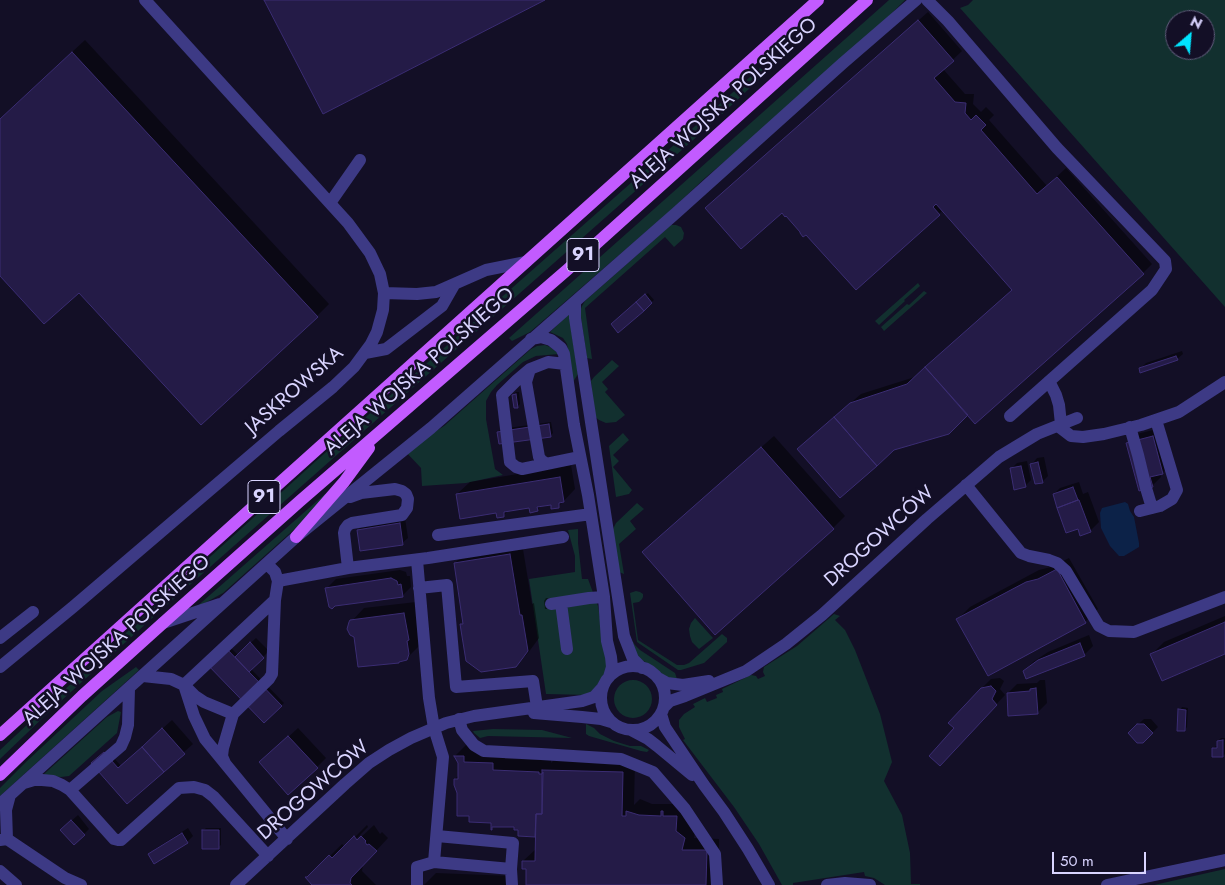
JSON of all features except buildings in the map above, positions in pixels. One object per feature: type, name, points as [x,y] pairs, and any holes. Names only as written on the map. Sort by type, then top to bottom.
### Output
[{"type":"main road","name":"ALEJA WOJSKA POLSKIEGO","points":[[0,736],[808,5],[818,0]]},
{"type":"main road","name":"ALEJA WOJSKA POLSKIEGO","points":[[0,775],[82,696],[163,623],[300,501],[582,257],[867,0]]},
{"type":"main road","points":[[296,537],[344,482],[386,426]]},
{"type":"street","name":"JASKROWSKA","points":[[0,667],[73,608],[333,387],[354,367],[371,344],[383,310],[384,294],[380,274],[370,253],[348,223],[145,0]]},
{"type":"street","points":[[0,804],[296,537],[431,428],[916,0]]},
{"type":"street","points":[[927,0],[948,21],[1057,148],[1165,261],[1166,269],[1152,290],[1010,416]]},
{"type":"street","points":[[330,203],[360,160]]},
{"type":"street","points":[[384,294],[436,292],[486,270],[526,262]]},
{"type":"street","points":[[365,353],[386,349],[442,306],[454,285]]},
{"type":"street","points":[[575,302],[575,318],[624,636],[633,659],[642,668]]},
{"type":"street","points":[[531,339],[546,338],[561,348],[564,354],[574,425],[588,495],[604,597],[607,641],[611,657],[612,667],[601,700],[604,712],[611,722],[620,728],[631,730],[643,729],[653,723],[662,711]]},
{"type":"street","points":[[565,364],[548,362],[530,369],[502,394],[510,462],[522,469],[580,457]]},
{"type":"street","points":[[530,369],[526,382],[540,457],[547,464]]},
{"type":"street","points":[[1049,381],[1059,405],[1060,425],[1071,436],[1083,437],[1130,428],[1180,412],[1225,382]]},
{"type":"street","name":"DROGOWCÓW","points":[[662,711],[670,701],[746,671],[786,644],[822,615],[999,457],[1029,439],[1077,418]]},
{"type":"street","points":[[1130,428],[1146,488],[1146,509],[1160,506],[1172,499],[1176,490],[1156,420]]},
{"type":"street","points":[[966,485],[1021,553],[1057,563],[1066,572],[1100,626],[1109,630],[1134,632],[1225,597]]},
{"type":"street","points":[[343,500],[361,493],[395,489],[406,494],[408,499],[407,508],[402,515],[348,525],[344,533],[348,568]]},
{"type":"street","points":[[438,535],[591,514]]},
{"type":"street","points":[[278,581],[348,568],[417,560],[563,537]]},
{"type":"street","points":[[417,560],[429,698],[434,728],[443,757],[434,862]]},
{"type":"street","points":[[225,763],[222,756],[223,748],[233,714],[272,674],[275,600],[278,581],[275,572],[267,564]]},
{"type":"street","points":[[419,588],[447,585],[456,687],[533,681],[536,707]]},
{"type":"street","points":[[567,649],[556,604],[604,597]]},
{"type":"street","points":[[184,685],[275,600]]},
{"type":"street","points":[[163,623],[225,602]]},
{"type":"street","points":[[0,638],[33,612]]},
{"type":"street","points":[[606,682],[618,670],[630,666],[648,670],[658,678],[663,687],[665,697],[662,711],[665,727],[724,812],[769,885]]},
{"type":"street","points":[[142,676],[171,679],[184,685],[204,702],[233,714]]},
{"type":"street","name":"DROGOWCÓW","points":[[658,678],[667,683],[683,685],[729,678]]},
{"type":"street","name":"DROGOWCÓW","points":[[236,885],[345,784],[369,763],[389,750],[411,738],[459,719],[582,701],[594,697],[606,682]]},
{"type":"street","points":[[184,685],[194,716],[205,740],[287,839]]},
{"type":"street","points":[[70,790],[121,746],[128,725],[129,689]]},
{"type":"street","name":"DROGOWCÓW","points":[[510,711],[601,719],[611,722]]},
{"type":"street","points":[[459,719],[465,735],[474,745],[484,751],[621,759],[653,772],[685,809],[715,854],[717,885]]},
{"type":"street","points":[[631,730],[648,739],[704,785]]},
{"type":"street","points":[[24,783],[34,780],[53,781],[62,785],[70,790],[114,839],[118,840],[121,840],[179,788],[194,787],[205,790],[214,797],[268,856]]},
{"type":"street","points":[[10,795],[6,810],[4,839],[68,882],[81,885]]},
{"type":"street","points":[[437,836],[513,843],[512,885]]},
{"type":"street","points":[[1107,885],[1225,860]]},
{"type":"street","points":[[417,885],[416,867],[434,862],[511,869]]},
{"type":"street","points":[[0,872],[16,885]]},
{"type":"street","points":[[827,885],[845,883],[870,885]]},
{"type":"green space","points":[[889,0],[905,0],[879,26],[755,136],[530,332],[512,341],[509,338]]},
{"type":"green space","points":[[973,0],[1225,0],[1225,307],[960,8],[968,5]]},
{"type":"green space","points":[[760,68],[766,73],[718,118],[149,621],[0,759],[0,750],[107,650],[316,461]]},
{"type":"green space","points":[[671,225],[681,227],[684,233],[683,239],[674,247],[665,237],[585,308],[592,359],[587,358],[580,311],[585,301]]},
{"type":"green space","points":[[918,283],[920,286],[879,325],[875,321]]},
{"type":"green space","points":[[924,291],[927,293],[884,331],[881,327]]},
{"type":"green space","points":[[569,314],[578,374],[573,382],[567,344],[563,338],[550,332]]},
{"type":"green space","points":[[545,345],[559,354],[536,356],[523,362],[497,385],[486,401],[486,419],[495,469],[503,475],[466,483],[422,486],[421,468],[405,451],[444,426],[531,349]]},
{"type":"green space","points":[[612,360],[619,366],[602,382],[608,389],[605,392],[625,415],[616,422],[606,423],[594,416],[591,381]]},
{"type":"green space","points":[[623,433],[629,440],[613,455],[619,461],[613,467],[632,490],[629,494],[616,497],[609,446]]},
{"type":"green space","points":[[325,494],[299,525],[223,593],[194,609]]},
{"type":"green space","points":[[637,503],[644,509],[630,521],[636,529],[619,544],[624,574],[619,572],[612,531],[616,523]]},
{"type":"green space","points":[[578,529],[582,579],[588,579],[598,606],[608,663],[606,671],[594,690],[588,695],[546,694],[529,579],[575,572],[575,556],[568,530]]},
{"type":"green space","points":[[636,591],[643,594],[639,602],[633,603],[638,640],[677,665],[689,663],[722,634],[727,638],[727,642],[704,663],[678,670],[637,642],[630,593]]},
{"type":"green space","points":[[834,614],[840,616],[835,620],[845,630],[855,650],[880,714],[892,762],[884,781],[902,815],[910,853],[911,884],[920,885],[885,885],[874,878],[865,876],[864,872],[793,883],[793,885],[782,885],[759,844],[734,807],[683,740],[685,739],[679,727],[679,720],[684,714],[695,707],[693,704],[705,698],[707,702],[717,698],[716,695],[723,692],[722,689],[751,675],[756,676],[758,679],[765,676],[763,672],[764,667],[797,646]]},
{"type":"green space","points":[[695,618],[713,638],[699,649],[692,642],[689,629]]},
{"type":"green space","points":[[632,640],[640,650],[675,673],[678,682],[663,675],[654,667],[638,658]]},
{"type":"green space","points":[[136,667],[139,670],[0,796],[0,788],[27,761],[102,691]]},
{"type":"green space","points":[[633,680],[647,685],[652,699],[647,713],[633,718],[619,713],[614,699],[619,685]]},
{"type":"green space","points":[[118,711],[121,712],[117,733],[69,776],[45,776],[44,774],[107,717]]},
{"type":"green space","points":[[586,724],[614,741],[630,746],[641,746],[649,750],[647,752],[641,751],[589,736],[586,734]]},
{"type":"green space","points":[[493,729],[542,730],[572,738],[488,736],[480,738],[473,731]]},
{"type":"green space","points":[[1225,869],[1225,885],[1154,885]]},
{"type":"water","points":[[1125,502],[1128,504],[1134,517],[1139,547],[1124,556],[1119,556],[1110,546],[1101,528],[1100,513],[1102,508]]}]
